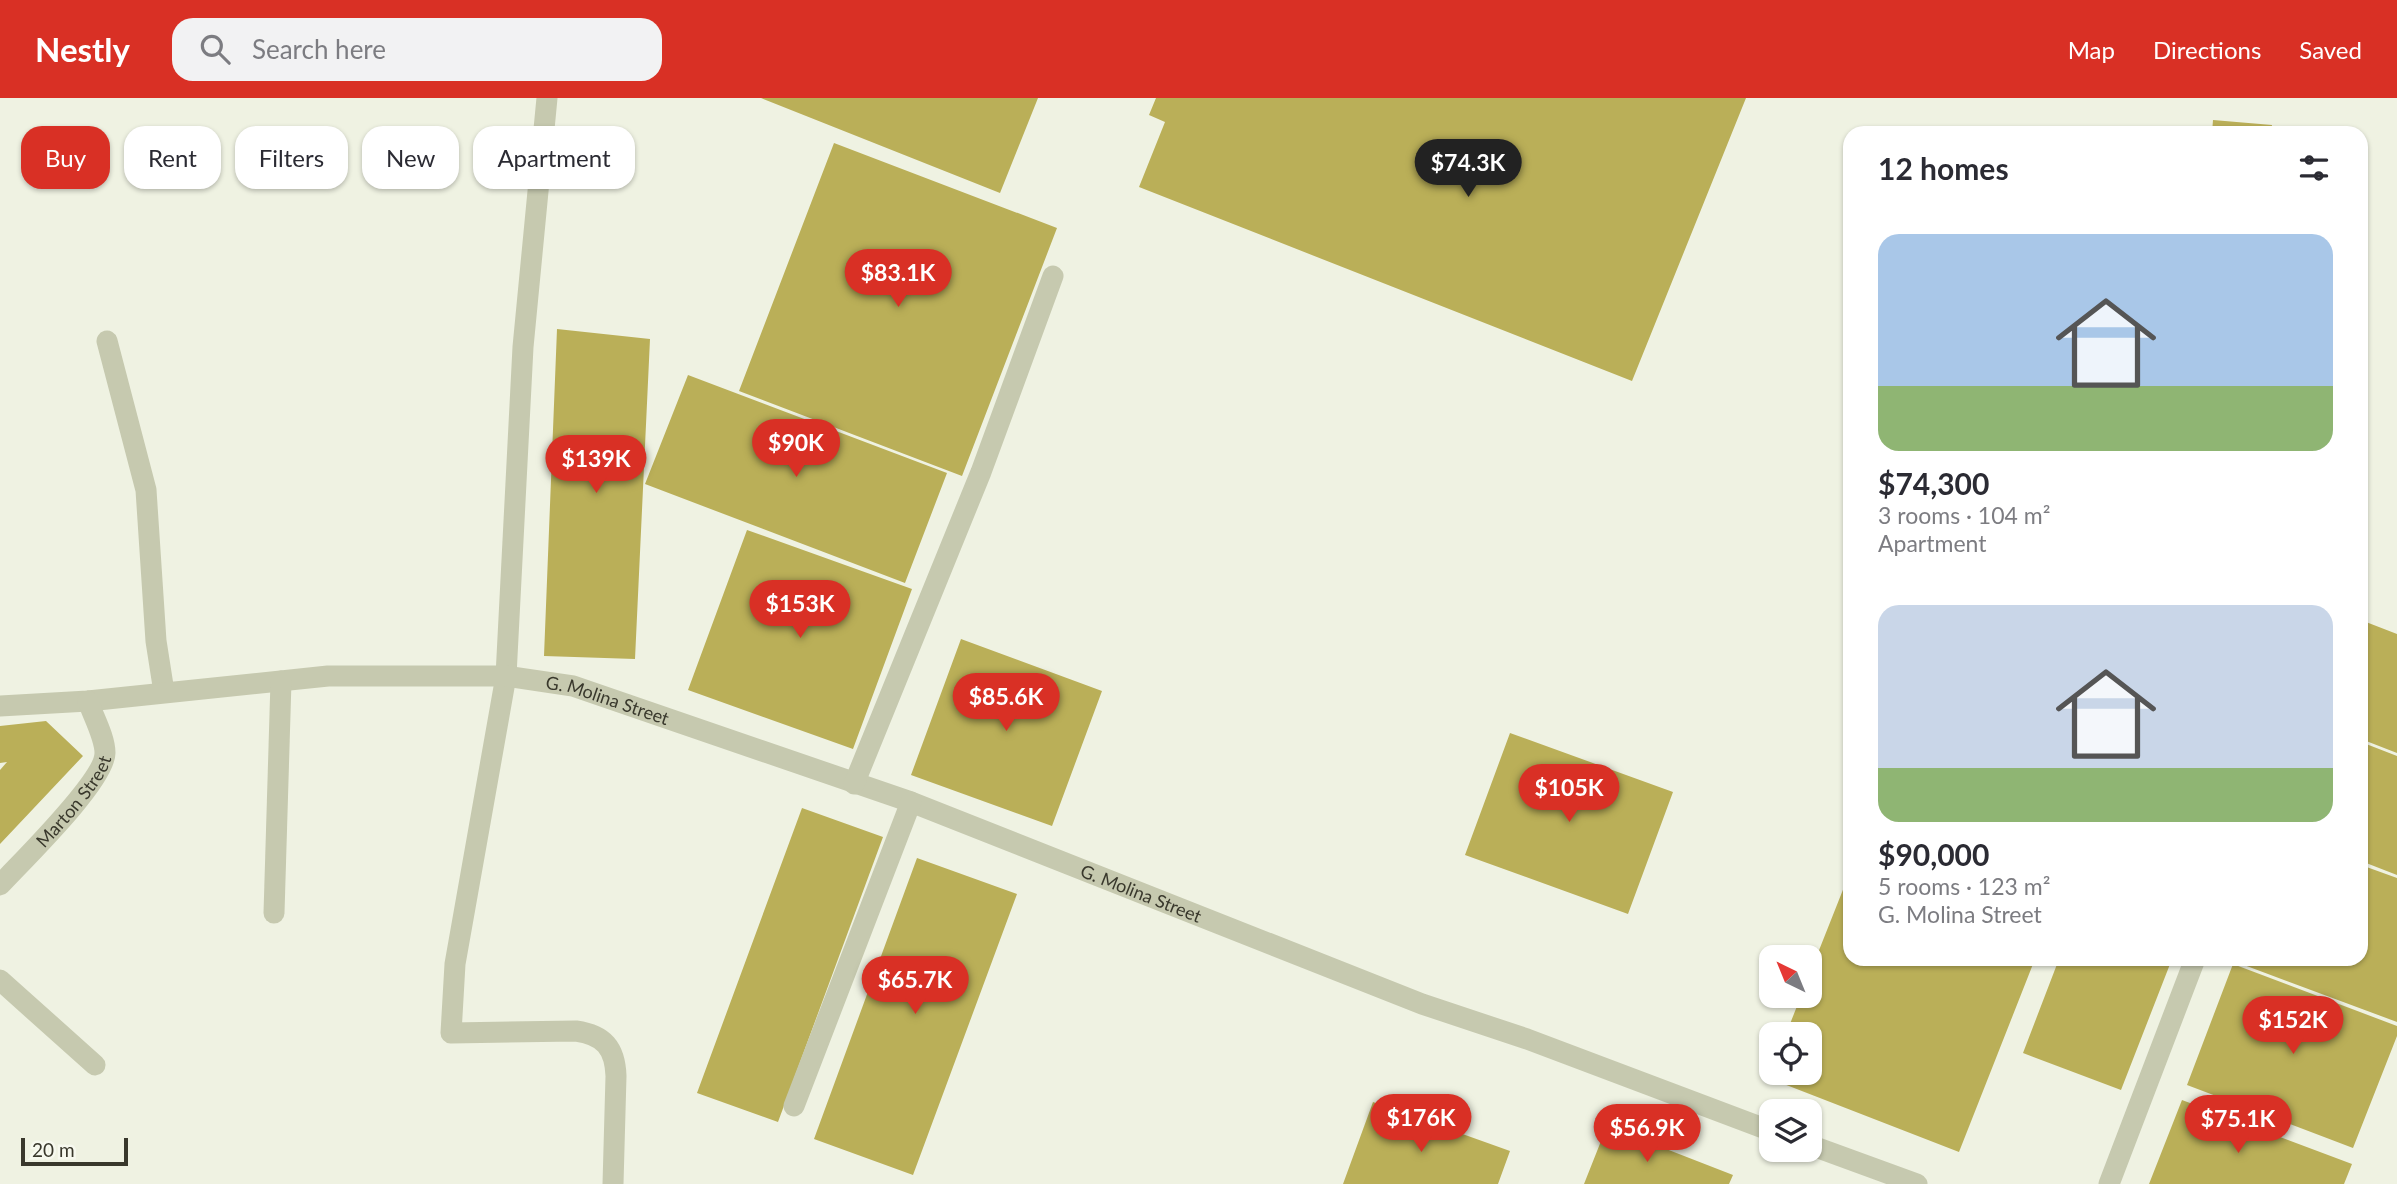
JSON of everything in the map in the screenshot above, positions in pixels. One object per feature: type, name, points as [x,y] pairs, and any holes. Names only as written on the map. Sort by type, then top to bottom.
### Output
[{"type":"street","points":[[547,98],[523,347],[506,676],[455,964],[451,1033],[576,1031],[593,1033],[607,1042],[615,1059],[616,1076],[613,1184]]},
{"type":"street","points":[[854,784],[981,472],[1053,276]]},
{"type":"street","points":[[107,341],[146,490],[156,641],[164,692]]},
{"type":"street","name":"G. Molina Street","points":[[0,706],[88,701],[328,676],[506,676],[573,686],[911,802],[1422,1003],[1552,1048],[1759,1126]]},
{"type":"street","points":[[274,913],[281,681]]},
{"type":"street","name":"Marton Street","points":[[0,885],[82,796],[98,772],[105,754],[88,701]]},
{"type":"street","points":[[794,1106],[911,802]]},
{"type":"street","points":[[2109,1184],[2192,966]]},
{"type":"street","points":[[0,980],[95,1065]]},
{"type":"street","points":[[1822,1149],[1917,1184]]},
{"type":"building","points":[[761,98],[1038,98],[1000,193]]},
{"type":"building","points":[[1156,98],[1746,98],[1632,381],[1139,187],[1165,122],[1149,115]]},
{"type":"building","points":[[2213,120],[2272,125],[2272,126],[2213,126]]},
{"type":"building","points":[[834,143],[1057,228],[962,476],[739,391]]},
{"type":"building","points":[[557,329],[650,339],[635,659],[544,656]]},
{"type":"building","points":[[688,375],[947,473],[905,583],[645,484]]},
{"type":"building","points":[[747,530],[912,589],[853,749],[688,690]]},
{"type":"building","points":[[2368,623],[2397,634],[2397,753],[2368,742]]},
{"type":"building","points":[[961,639],[1102,691],[1052,826],[911,775]]},
{"type":"building","points":[[46,721],[83,756],[0,844],[0,770],[7,762],[0,763],[0,726]]},
{"type":"building","points":[[1510,733],[1673,792],[1628,914],[1465,855]]},
{"type":"building","points":[[2368,745],[2397,756],[2397,875],[2368,864]]},
{"type":"building","points":[[802,808],[883,837],[778,1122],[697,1093]]},
{"type":"building","points":[[917,858],[1017,894],[913,1175],[814,1139]]},
{"type":"building","points":[[2368,868],[2397,878],[2397,1022],[2247,966],[2368,966]]},
{"type":"building","points":[[1843,890],[1843,966],[2032,966],[1959,1152],[1786,1085],[1822,1085],[1822,1022],[1791,1022],[1796,1008],[1822,1008],[1821,945]]},
{"type":"building","points":[[2056,966],[2169,966],[2121,1090],[2023,1053]]},
{"type":"building","points":[[2232,966],[2397,1026],[2397,1036],[2353,1148],[2187,1085]]},
{"type":"building","points":[[2182,1100],[2352,1164],[2344,1184],[2149,1184]]},
{"type":"building","points":[[1373,1102],[1510,1151],[1498,1184],[1343,1184]]},
{"type":"building","points":[[1607,1126],[1733,1175],[1729,1184],[1584,1184]]}]
